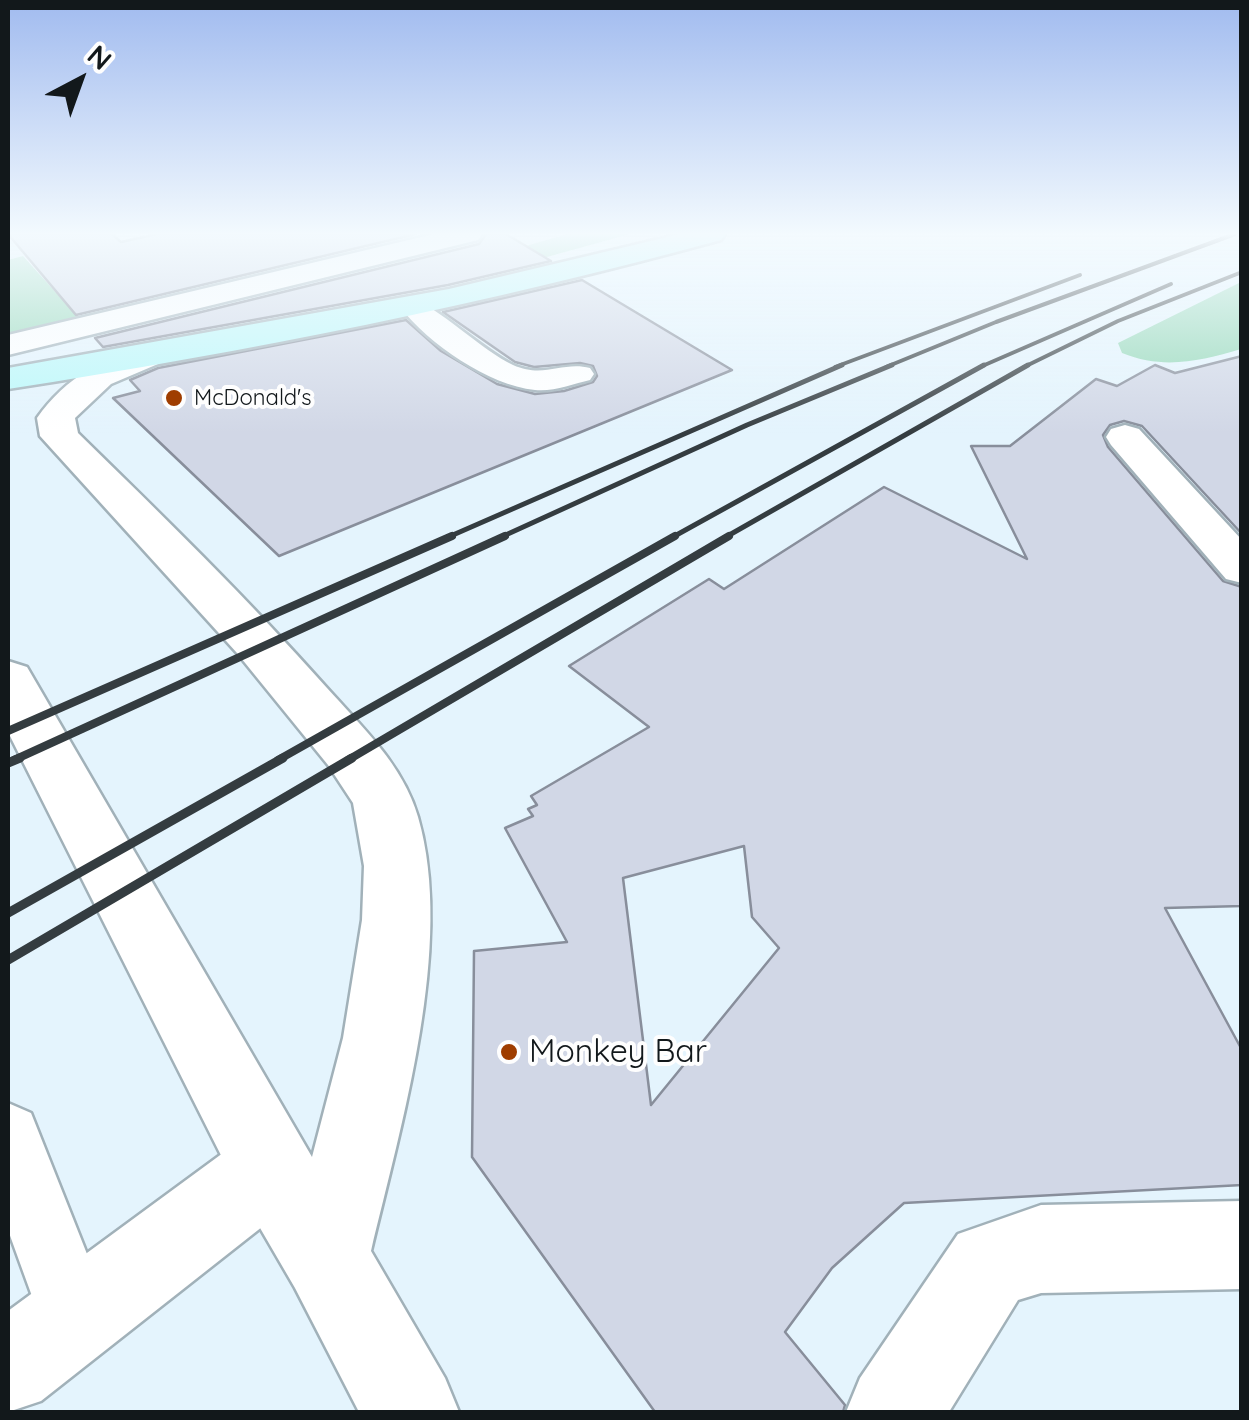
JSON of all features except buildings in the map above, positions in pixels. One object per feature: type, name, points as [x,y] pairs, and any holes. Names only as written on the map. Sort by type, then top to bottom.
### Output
[{"type":"main road","points":[[8,379],[444,300]]},
{"type":"street","points":[[8,345],[194,300]]},
{"type":"street","points":[[153,354],[116,368],[81,389],[56,418],[59,436],[225,605],[301,693],[374,784],[392,836],[396,905],[386,999],[370,1083],[326,1257]]},
{"type":"street","points":[[1125,437],[1242,569]]},
{"type":"street","points":[[8,680],[272,1168],[411,1412]]},
{"type":"street","points":[[8,1368],[272,1168]]},
{"type":"street","points":[[894,1412],[989,1265],[1041,1249],[1242,1245]]},
{"type":"lane","points":[[413,307],[441,332],[507,372],[532,381],[580,374]]},
{"type":"lane","points":[[8,1136],[75,1317]]},
{"type":"green space","points":[[8,300],[63,300],[78,317],[8,338]]},
{"type":"green space","points":[[1204,300],[1241,300],[1241,349],[1196,360],[1167,362],[1122,353],[1118,343]]},
{"type":"railway","points":[[835,367],[1013,300]]},
{"type":"railway","points":[[886,367],[1055,300]]},
{"type":"railway","points":[[982,366],[1134,300]]},
{"type":"railway","points":[[1027,365],[1170,300]]},
{"type":"railway","points":[[446,538],[842,365]]},
{"type":"railway","points":[[499,538],[747,425],[892,365]]},
{"type":"railway","points":[[724,538],[1027,365]]},
{"type":"railway","points":[[671,538],[982,366]]},
{"type":"railway","points":[[8,731],[452,536]]},
{"type":"railway","points":[[14,760],[505,536]]},
{"type":"railway","points":[[278,760],[675,536]]},
{"type":"railway","points":[[348,760],[729,536]]},
{"type":"railway","points":[[8,763],[20,758]]},
{"type":"railway","points":[[8,913],[283,758]]},
{"type":"railway","points":[[8,960],[352,758]]},
{"type":"place","name":"McDonald's","points":[[174,398]]},
{"type":"place","name":"Monkey Bar","points":[[509,1052]]}]
